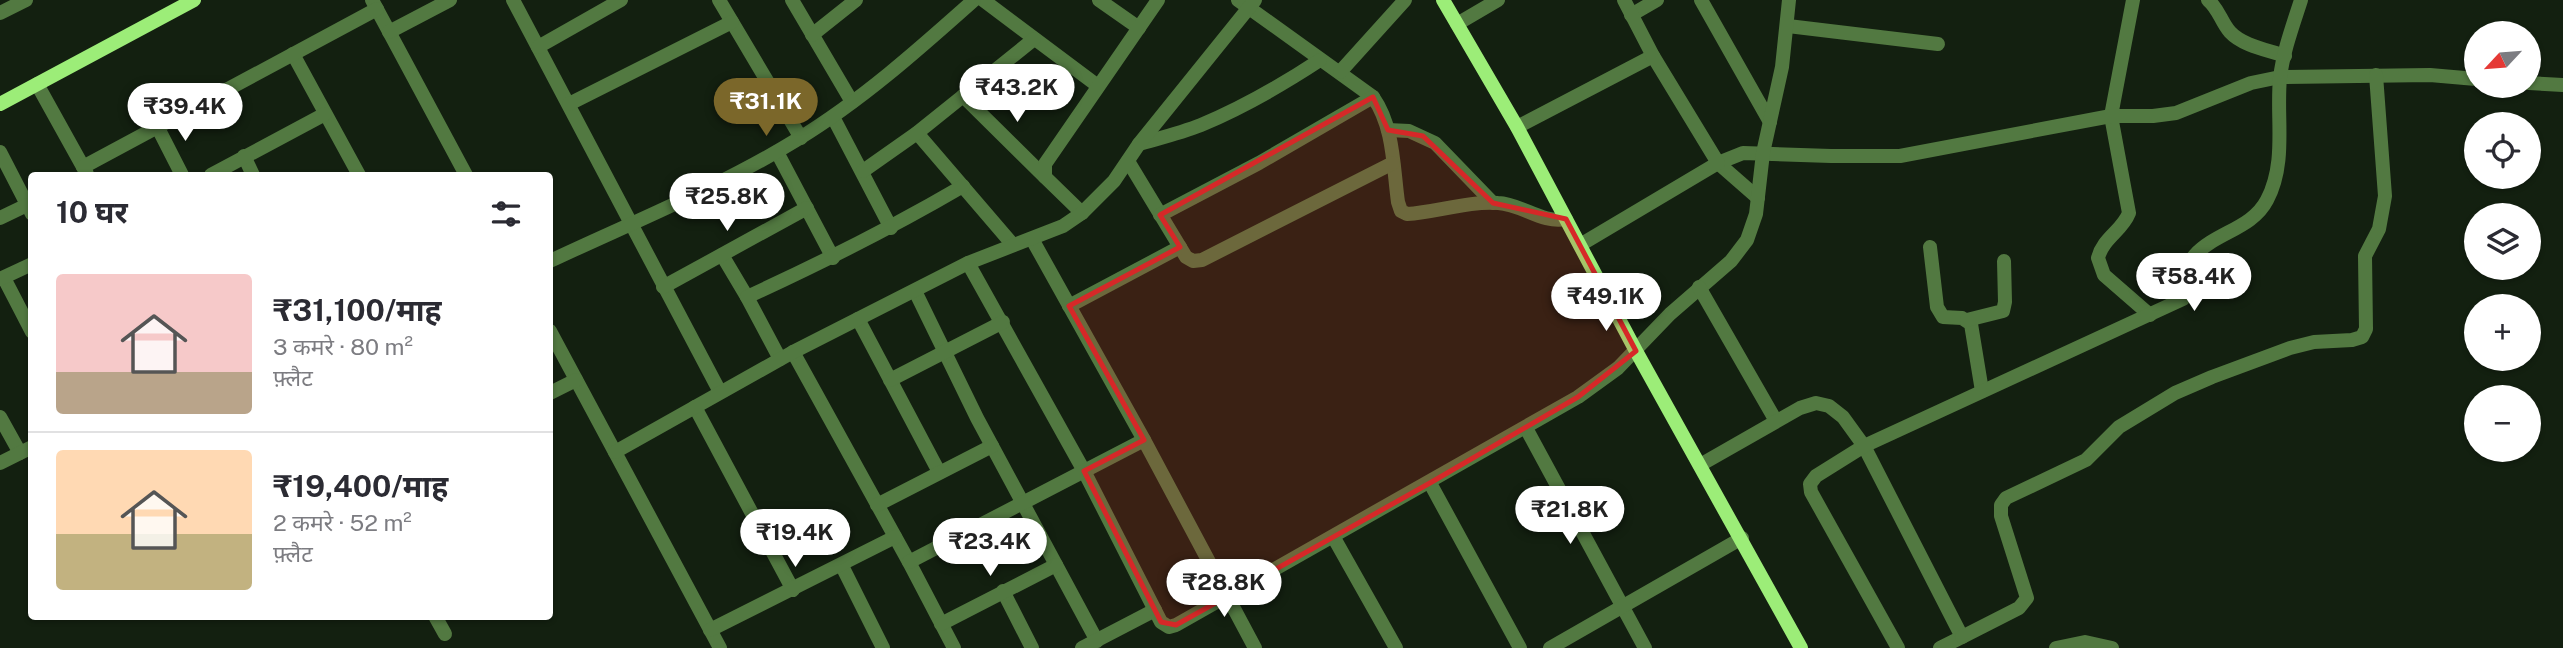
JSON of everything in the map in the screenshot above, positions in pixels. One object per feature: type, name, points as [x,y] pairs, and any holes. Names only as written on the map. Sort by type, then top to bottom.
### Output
[{"type":"street","points":[[0,13],[26,0]]},
{"type":"street","points":[[0,104],[194,0]]},
{"type":"street","points":[[389,32],[450,0]]},
{"type":"street","points":[[513,0],[720,392]]},
{"type":"street","points":[[538,47],[621,0]]},
{"type":"street","points":[[719,0],[801,138]]},
{"type":"street","points":[[792,0],[852,102]]},
{"type":"street","points":[[812,35],[856,0]]},
{"type":"street","points":[[553,260],[739,173],[801,138],[852,102],[974,0]]},
{"type":"street","points":[[983,0],[1098,86]]},
{"type":"street","points":[[1100,0],[1139,28]]},
{"type":"street","points":[[1045,177],[1045,164],[1158,0]]},
{"type":"street","points":[[1340,72],[1405,0]]},
{"type":"street","points":[[1443,0],[1517,127],[1636,351],[1801,648]]},
{"type":"street","points":[[1457,24],[1498,0]]},
{"type":"street","points":[[1624,0],[1653,56],[1718,163],[1758,198]]},
{"type":"street","points":[[1631,15],[1657,0]]},
{"type":"street","points":[[1701,0],[1770,122]]},
{"type":"street","points":[[968,263],[1084,471],[1161,622],[1169,627],[1176,625],[1334,538],[1578,397],[1618,368],[1699,287],[1731,261],[1747,240],[1756,214],[1763,153],[1782,67],[1789,0]]},
{"type":"street","points":[[2133,0],[2110,116],[2129,213],[2126,220],[2105,242],[2098,258],[2104,275],[2150,315]]},
{"type":"street","points":[[2208,0],[2238,38],[2256,47],[2286,56]]},
{"type":"street","points":[[1898,648],[1811,492],[1810,484],[1816,477],[1864,446],[2183,299],[2189,286],[2186,276],[2189,264],[2196,254],[2248,222],[2269,198],[2280,141],[2280,77],[2301,0]]},
{"type":"street","points":[[615,452],[787,355],[968,263],[1063,226],[1082,213],[1097,201],[1247,3],[1373,97],[1384,113],[1401,211],[1407,214],[1493,203],[1521,208],[1552,220],[1566,219]]},
{"type":"street","points":[[37,84],[85,171],[293,54],[374,5],[464,172]]},
{"type":"street","points":[[569,104],[732,22]]},
{"type":"street","points":[[1788,26],[1937,44]]},
{"type":"street","points":[[863,171],[917,133],[1034,38]]},
{"type":"street","points":[[293,54],[357,172]]},
{"type":"street","points":[[1517,127],[1653,56]]},
{"type":"street","points":[[1139,144],[1199,126],[1243,106],[1320,60]]},
{"type":"street","points":[[1940,648],[2019,608],[2027,598],[2001,516],[2001,505],[2006,498],[2086,460],[2119,427],[2175,393],[2290,348],[2314,342],[2362,337],[2367,329],[2365,256],[2379,229],[2385,196],[2376,75]]},
{"type":"street","points":[[1580,245],[1718,163],[1743,153],[1900,156],[2110,116],[2176,113],[2251,83],[2280,77],[2430,75],[2464,78]]},
{"type":"street","points":[[2541,84],[2563,85]]},
{"type":"street","points":[[963,96],[1082,213]]},
{"type":"street","points":[[1160,215],[1259,163],[1373,97]]},
{"type":"street","points":[[216,172],[325,114]]},
{"type":"street","points":[[833,117],[891,228]]},
{"type":"street","points":[[158,128],[180,172]]},
{"type":"street","points":[[1388,130],[1409,131],[1435,143],[1493,203]]},
{"type":"street","points":[[917,133],[1013,244]]},
{"type":"street","points":[[0,152],[28,207]]},
{"type":"street","points":[[777,152],[833,258]]},
{"type":"street","points":[[244,156],[252,172]]},
{"type":"street","points":[[1128,161],[1186,257],[1193,261],[1202,260],[1393,163]]},
{"type":"street","points":[[747,297],[833,258],[963,186]]},
{"type":"street","points":[[663,287],[807,208]]},
{"type":"street","points":[[0,218],[28,209]]},
{"type":"street","points":[[1032,239],[1144,440],[1252,647]]},
{"type":"street","points":[[1069,306],[1180,247]]},
{"type":"street","points":[[1930,247],[1940,314],[1947,319],[1967,320],[2003,312],[2006,302],[2004,261]]},
{"type":"street","points":[[722,255],[787,355],[877,505],[954,648]]},
{"type":"street","points":[[28,266],[2,279],[28,325]]},
{"type":"street","points":[[1699,287],[1776,421]]},
{"type":"street","points":[[915,291],[992,446],[1097,640]]},
{"type":"street","points":[[858,319],[940,472]]},
{"type":"street","points":[[1967,320],[1973,331],[1982,391]]},
{"type":"street","points":[[890,380],[1003,323]]},
{"type":"street","points":[[553,337],[720,648]]},
{"type":"street","points":[[553,392],[576,380]]},
{"type":"street","points":[[1700,465],[1800,408],[1815,403],[1829,406],[1843,417],[1864,446],[1962,637]]},
{"type":"street","points":[[695,407],[793,590]]},
{"type":"street","points":[[0,416],[26,450],[0,463]]},
{"type":"street","points":[[1526,428],[1645,648]]},
{"type":"street","points":[[909,562],[1144,440]]},
{"type":"street","points":[[877,505],[992,446]]},
{"type":"street","points":[[1430,483],[1520,648]]},
{"type":"street","points":[[710,630],[842,566],[895,537]]},
{"type":"street","points":[[1334,538],[1396,648]]},
{"type":"street","points":[[1550,648],[1742,538]]},
{"type":"street","points":[[941,624],[1056,565]]},
{"type":"street","points":[[842,566],[883,648]]},
{"type":"street","points":[[1003,591],[1032,648]]},
{"type":"street","points":[[1082,648],[1155,610]]},
{"type":"street","points":[[437,620],[445,634]]},
{"type":"street","points":[[2056,648],[2085,642],[2112,648]]},
{"type":"highlighted area","points":[[1373,97],[1388,130],[1423,136],[1493,203],[1566,219],[1636,351],[1578,397],[1430,483],[1176,625],[1161,622],[1084,471],[1144,440],[1069,306],[1180,247],[1160,215]]}]
